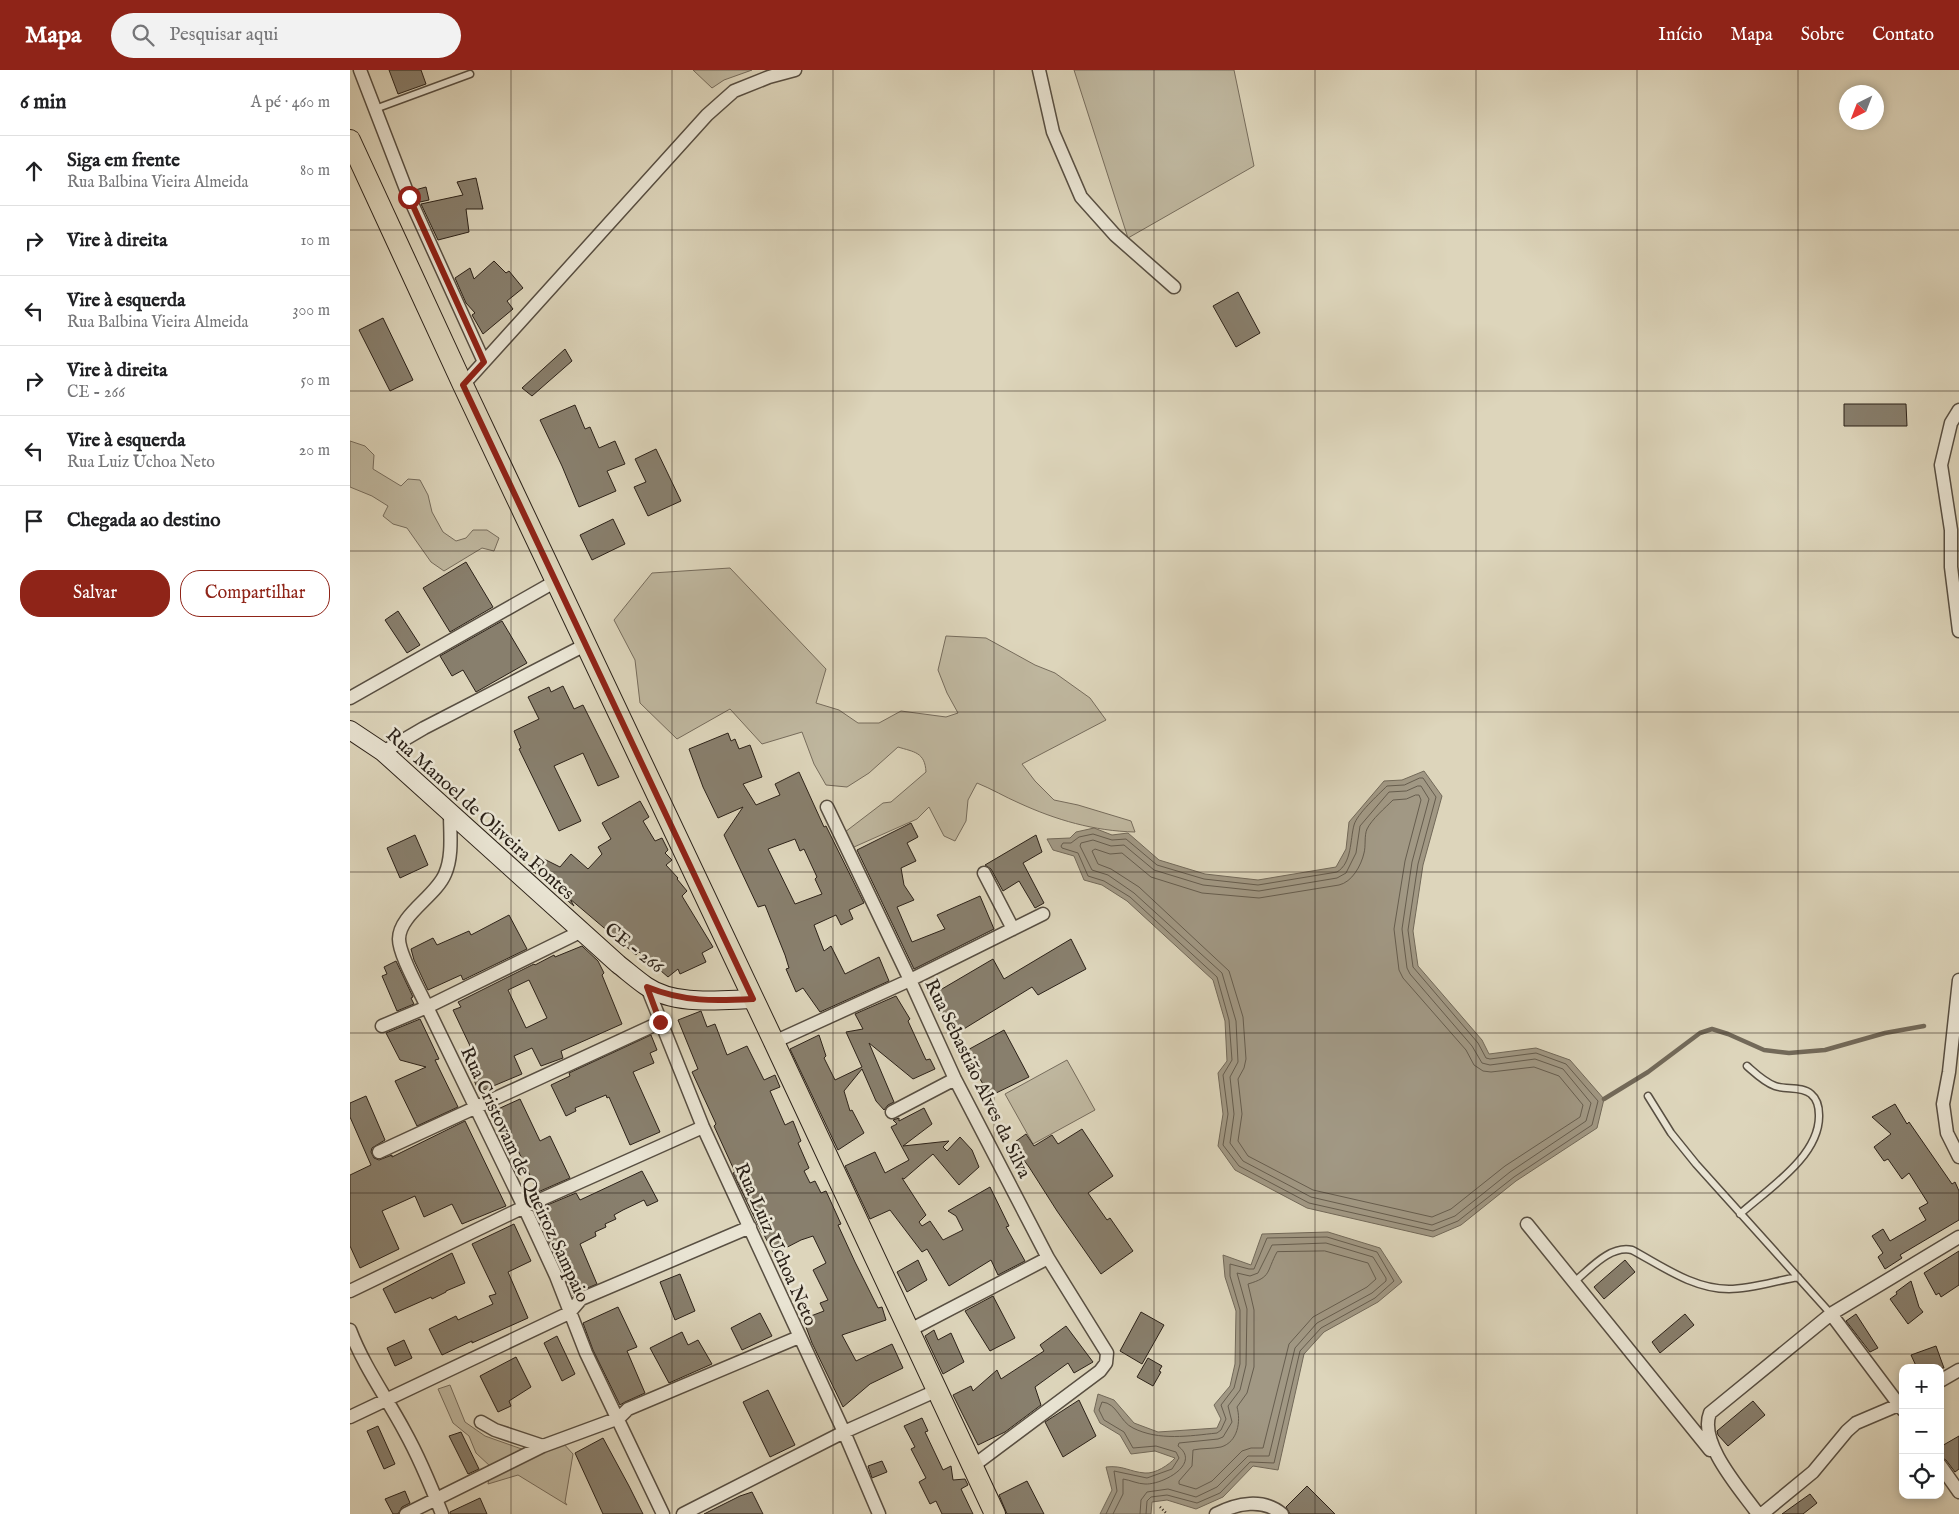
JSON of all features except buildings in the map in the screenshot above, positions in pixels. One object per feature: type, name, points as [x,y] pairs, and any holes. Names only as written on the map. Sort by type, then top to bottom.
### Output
[{"type":"main road","points":[[350,140],[585,645],[774,1042],[995,1514]]},
{"type":"street","points":[[360,70],[409,197],[484,362]]},
{"type":"street","points":[[463,385],[707,115],[734,91],[769,77],[795,70]]},
{"type":"street","points":[[1039,70],[1053,132],[1081,197],[1115,235],[1174,287]]},
{"type":"street","points":[[350,161],[358,173],[372,187]]},
{"type":"street","points":[[1959,410],[1951,422],[1941,465],[1951,530],[1951,567],[1959,631]]},
{"type":"street","points":[[350,698],[556,581]]},
{"type":"street","points":[[383,752],[424,728],[585,645]]},
{"type":"street","name":"Rua Manoel de Oliveira Fontes","points":[[350,730],[383,752],[582,931]]},
{"type":"street","name":"Rua Sebastião Alves da Silva","points":[[827,807],[955,1079],[1048,1258],[1107,1353],[1107,1360],[1104,1366],[1090,1378],[973,1466]]},
{"type":"street","name":"Rua Cristovam de Queiroz Sampaio","points":[[450,813],[450,856],[444,876],[434,891],[406,919],[399,934],[401,950],[524,1207],[556,1276],[569,1314],[586,1353],[619,1418],[663,1514]]},
{"type":"street","points":[[984,872],[1013,929]]},
{"type":"street","points":[[774,1042],[910,980],[1043,914]]},
{"type":"street","points":[[382,1026],[427,1007],[582,931]]},
{"type":"street","name":"CE - 266","points":[[582,931],[647,987],[667,995],[685,999],[753,999]]},
{"type":"street","points":[[1959,980],[1954,1072],[1943,1104],[1948,1133],[1959,1157]]},
{"type":"street","name":"Rua Luiz Uchoa Neto","points":[[647,987],[703,1128],[844,1432],[879,1514]]},
{"type":"street","points":[[379,1152],[660,1022]]},
{"type":"street","points":[[892,1112],[955,1079]]},
{"type":"street","points":[[350,1291],[524,1207],[703,1128]]},
{"type":"street","points":[[1527,1224],[1725,1468],[1758,1514]]},
{"type":"street","points":[[350,1416],[569,1314],[582,1299],[750,1226]]},
{"type":"street","points":[[1725,1468],[1709,1436],[1706,1422],[1710,1413],[1831,1314],[1959,1237]]},
{"type":"street","points":[[908,1331],[1048,1258]]},
{"type":"street","points":[[1831,1314],[1899,1402]]},
{"type":"street","points":[[350,1330],[366,1366],[406,1432],[442,1514]]},
{"type":"street","points":[[406,1514],[543,1446],[619,1418],[628,1409],[799,1337]]},
{"type":"street","points":[[1944,1379],[1959,1370]]},
{"type":"street","points":[[683,1514],[844,1432],[938,1390]]},
{"type":"street","points":[[1762,1514],[1813,1472],[1856,1423],[1899,1407]]},
{"type":"street","points":[[480,1422],[495,1430],[543,1446]]},
{"type":"street","points":[[1944,1470],[1959,1492]]},
{"type":"street","points":[[1216,1514],[1236,1506],[1256,1503],[1275,1508],[1282,1514]]},
{"type":"lane","points":[[375,109],[470,74]]},
{"type":"lane","points":[[1740,1214],[1803,1156],[1814,1139],[1819,1120],[1819,1110],[1815,1098],[1810,1093],[1772,1085],[1747,1066]]},
{"type":"lane","points":[[1648,1096],[1683,1149],[1831,1314]]},
{"type":"lane","points":[[1574,1282],[1607,1255],[1617,1249],[1624,1248],[1632,1250],[1692,1282],[1716,1288],[1739,1288],[1798,1277]]},
{"type":"path","points":[[1160,1506],[1167,1514]]},
{"type":"shaded area","points":[[693,70],[752,70],[724,80],[712,88]]},
{"type":"shaded area","points":[[1074,70],[1234,70],[1254,166],[1128,238]]},
{"type":"shaded area","points":[[350,441],[365,446],[374,455],[373,469],[401,486],[408,479],[420,480],[428,495],[432,512],[443,532],[456,541],[466,538],[473,530],[487,530],[499,538],[494,551],[482,548],[444,571],[431,562],[407,528],[393,524],[383,516],[388,506],[372,496],[350,487]]},
{"type":"shaded area","points":[[730,568],[826,669],[816,703],[839,710],[858,723],[879,723],[901,711],[946,717],[958,713],[947,693],[938,670],[946,636],[986,638],[1035,665],[1055,673],[1090,698],[1106,720],[1022,764],[1035,781],[1054,800],[1131,821],[1135,832],[1076,824],[1033,809],[977,783],[968,800],[966,821],[955,841],[944,836],[929,807],[917,819],[854,847],[845,832],[883,803],[891,802],[926,772],[923,760],[918,754],[898,747],[869,773],[847,787],[826,785],[814,764],[802,732],[762,744],[730,709],[677,739],[640,703],[635,660],[614,620],[652,573]]},
{"type":"shaded area","points":[[1067,1060],[1095,1110],[1033,1144],[1005,1094]]},
{"type":"shaded area","points":[[450,1385],[465,1422],[485,1436],[533,1453],[562,1442],[573,1454],[565,1502],[567,1505],[518,1475],[488,1484],[491,1467],[476,1453],[469,1436],[453,1423],[438,1389]]},
{"type":"water","points":[[1424,771],[1442,796],[1423,865],[1413,931],[1418,966],[1482,1040],[1489,1054],[1536,1048],[1570,1060],[1604,1099],[1597,1128],[1516,1181],[1461,1225],[1433,1237],[1307,1208],[1235,1170],[1218,1146],[1223,1114],[1218,1073],[1227,1061],[1225,1021],[1213,980],[1127,901],[1102,885],[1084,880],[1074,856],[1053,850],[1047,839],[1070,838],[1076,832],[1094,828],[1112,835],[1128,833],[1159,860],[1205,874],[1258,880],[1336,867],[1346,849],[1349,822],[1384,781],[1402,780]]},
{"type":"water","points":[[1328,1232],[1380,1248],[1402,1282],[1378,1302],[1324,1332],[1304,1354],[1278,1470],[1253,1466],[1223,1497],[1196,1509],[1167,1500],[1152,1502],[1151,1514],[1100,1514],[1112,1490],[1106,1467],[1117,1467],[1149,1473],[1162,1468],[1175,1458],[1155,1451],[1131,1454],[1120,1435],[1100,1423],[1094,1411],[1098,1394],[1114,1400],[1134,1423],[1158,1432],[1217,1428],[1221,1419],[1214,1405],[1230,1386],[1235,1364],[1236,1311],[1225,1277],[1223,1255],[1251,1265],[1262,1234]]},
{"type":"waterway","points":[[1604,1099],[1648,1072],[1700,1033],[1712,1029],[1764,1050],[1789,1053],[1825,1050],[1885,1033],[1924,1026]]},
{"type":"route","points":[[409,197],[484,362],[463,385],[753,999],[685,999],[667,995],[647,987],[660,1022]]}]
